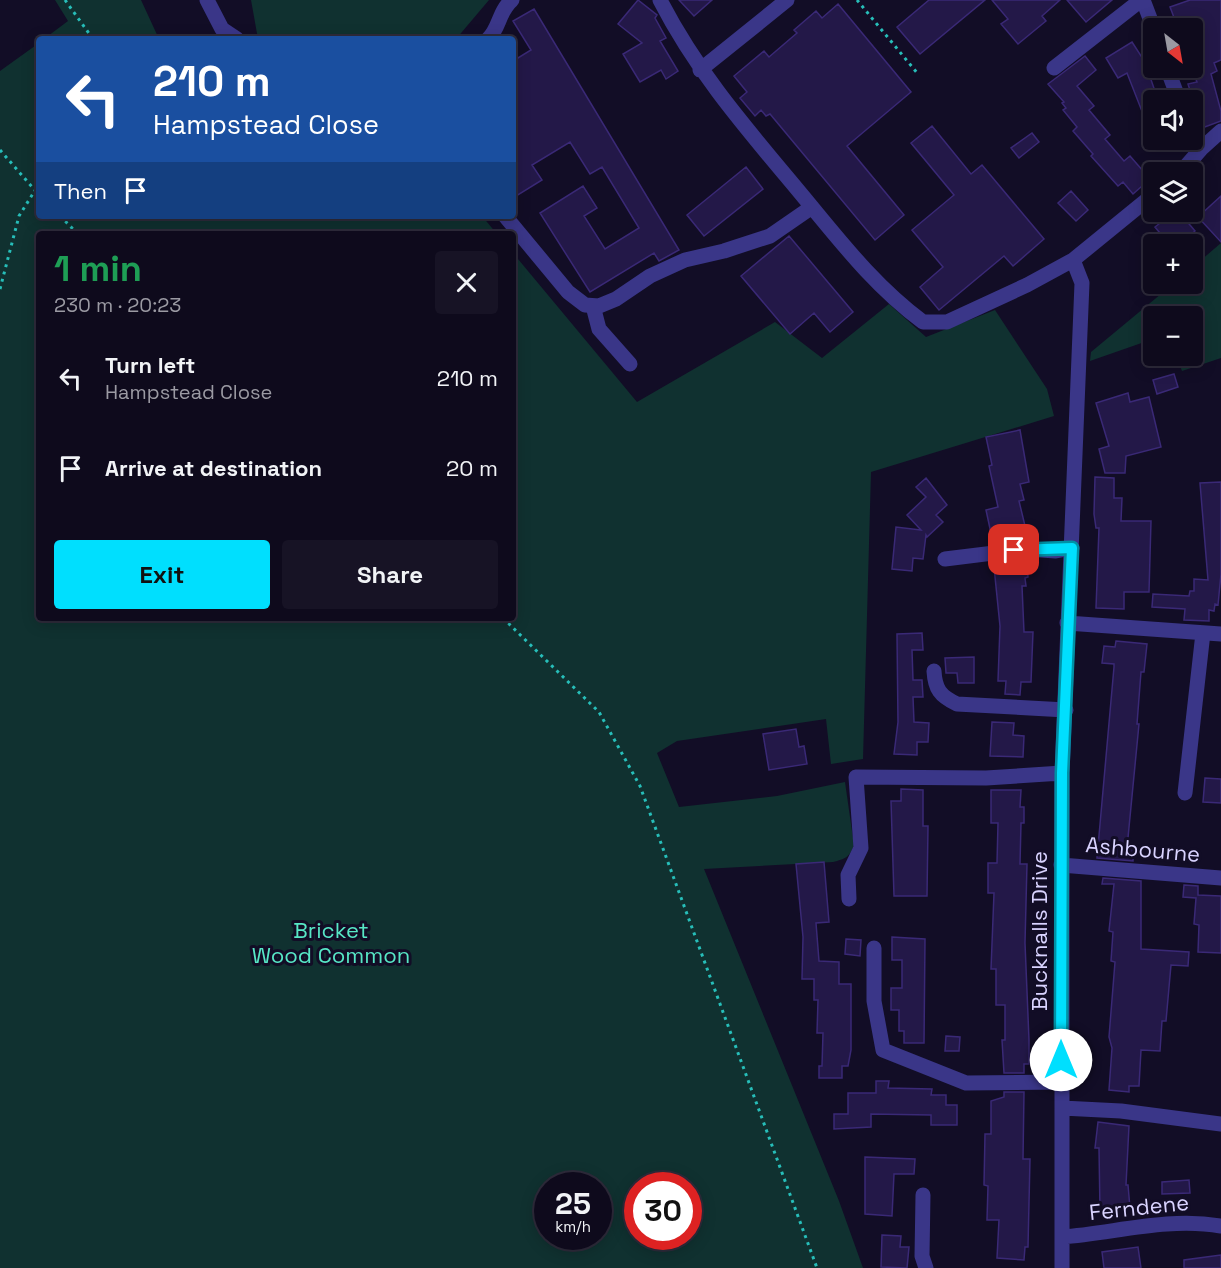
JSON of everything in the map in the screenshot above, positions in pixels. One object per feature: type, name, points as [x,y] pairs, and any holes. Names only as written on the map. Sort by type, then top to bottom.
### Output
[{"type":"street","points":[[207,0],[222,28],[233,36]]},
{"type":"street","points":[[492,36],[500,14],[512,0]]},
{"type":"street","points":[[660,0],[700,70],[871,278],[923,322],[947,322],[1027,285],[1073,260],[1143,203]]},
{"type":"street","points":[[700,70],[787,0]]},
{"type":"street","points":[[1054,68],[1142,0],[1149,18]]},
{"type":"street","points":[[1203,147],[1221,132]]},
{"type":"street","points":[[1190,162],[1200,150]]},
{"type":"street","points":[[507,219],[568,292],[585,305],[593,306],[616,299],[650,276],[685,260],[724,251],[770,236],[812,207]]},
{"type":"street","name":"Bucknalls Drive","points":[[1062,1268],[1062,773],[1082,283],[1073,260]]},
{"type":"street","points":[[593,306],[599,329],[630,364]]},
{"type":"street","points":[[945,559],[1026,549],[1072,548]]},
{"type":"street","points":[[1067,623],[1221,634]]},
{"type":"street","points":[[1185,793],[1203,633]]},
{"type":"street","points":[[934,671],[938,692],[944,698],[957,704],[1066,710]]},
{"type":"street","points":[[849,899],[848,875],[861,848],[856,777],[986,778],[1062,773]]},
{"type":"street","name":"Ashbourne","points":[[1061,865],[1221,878]]},
{"type":"street","points":[[874,948],[874,1000],[883,1050],[966,1083],[1061,1082]]},
{"type":"street","points":[[1062,1108],[1121,1111],[1221,1124]]},
{"type":"street","points":[[923,1195],[922,1256],[926,1268]]},
{"type":"street","name":"Ferndene","points":[[1062,1237],[1125,1231],[1156,1224],[1203,1223],[1221,1226]]},
{"type":"path","points":[[65,0],[91,36]]},
{"type":"path","points":[[857,0],[918,74]]},
{"type":"path","points":[[0,150],[35,191],[19,216],[0,289]]},
{"type":"path","points":[[63,219],[75,231]]},
{"type":"path","points":[[506,621],[598,712],[640,786],[817,1268]]},
{"type":"green space","points":[[55,0],[141,0],[158,36],[48,36],[68,21]]},
{"type":"green space","points":[[251,0],[489,0],[459,36],[257,36]]},
{"type":"green space","name":"Bricket Wood Common","points":[[36,45],[36,219],[484,219],[494,231],[36,231],[36,621],[516,621],[516,257],[637,402],[775,322],[822,358],[889,304],[926,337],[995,310],[1047,389],[1054,416],[871,472],[863,759],[831,764],[826,719],[677,741],[657,753],[679,807],[777,796],[845,782],[854,845],[846,857],[833,862],[704,869],[839,1201],[863,1268],[0,1268],[0,71]]},
{"type":"green space","points":[[1221,243],[1221,358],[1203,364],[1203,306],[1146,306],[1161,294],[1203,294],[1203,258]]},
{"type":"green space","points":[[1143,309],[1143,342],[1090,361],[1091,352]]},
{"type":"green space","points":[[1180,366],[1197,366],[1182,371]]},
{"type":"building","points":[[638,0],[657,15],[655,18],[666,38],[660,41],[678,71],[666,79],[661,70],[640,82],[623,54],[642,43],[618,24]]},
{"type":"building","points":[[679,0],[712,0],[694,16]]},
{"type":"building","points":[[929,0],[985,0],[920,54],[897,27]]},
{"type":"building","points":[[992,0],[1060,0],[1042,16],[1046,21],[1018,44],[1001,24],[1008,19]]},
{"type":"building","points":[[1067,0],[1112,0],[1086,22]]},
{"type":"building","points":[[1190,0],[1221,0],[1221,60],[1214,63],[1217,71],[1211,74],[1221,111],[1221,121],[1203,128],[1203,90],[1190,90],[1188,84],[1197,82],[1195,78],[1203,78],[1203,18],[1174,18],[1170,7]]},
{"type":"building","points":[[838,4],[911,92],[847,146],[904,215],[875,240],[770,114],[766,116],[761,110],[755,116],[740,98],[747,92],[734,76],[764,51],[769,57],[797,33],[794,30],[816,11],[822,18]]},
{"type":"building","points":[[534,9],[679,250],[659,261],[654,253],[590,292],[540,213],[583,186],[597,208],[584,216],[605,249],[639,228],[602,167],[590,174],[570,142],[532,165],[542,180],[516,196],[516,59],[531,50],[513,21]]},
{"type":"building","points":[[1132,42],[1143,59],[1143,78],[1150,78],[1155,90],[1143,90],[1143,114],[1127,73],[1118,78],[1106,58]]},
{"type":"building","points":[[1085,56],[1096,70],[1077,86],[1094,106],[1089,110],[1110,135],[1105,139],[1124,161],[1130,156],[1143,171],[1143,185],[1133,194],[1123,182],[1118,186],[1091,156],[1093,154],[1073,131],[1077,127],[1063,110],[1066,108],[1062,103],[1064,102],[1048,84]]},
{"type":"building","points":[[932,126],[971,174],[982,165],[1044,239],[1013,266],[1004,256],[939,310],[920,287],[943,267],[912,230],[954,195],[911,143]]},
{"type":"building","points":[[1032,133],[1039,142],[1019,158],[1011,148]]},
{"type":"building","points":[[746,167],[763,189],[704,236],[687,215]]},
{"type":"building","points":[[1071,191],[1088,210],[1076,221],[1058,203]]},
{"type":"building","points":[[1221,196],[1221,242],[1203,222],[1203,212]]},
{"type":"building","points":[[1161,222],[1187,222],[1195,231],[1191,234],[1161,234],[1155,227]]},
{"type":"building","points":[[789,236],[853,312],[830,332],[814,313],[790,334],[741,276]]},
{"type":"building","points":[[1174,374],[1178,387],[1157,394],[1153,380]]},
{"type":"building","points":[[1128,393],[1130,402],[1149,397],[1161,447],[1126,456],[1125,473],[1105,473],[1099,449],[1109,446],[1096,403]]},
{"type":"building","points":[[1020,430],[1029,482],[1020,484],[1024,500],[1019,501],[1026,530],[992,538],[986,510],[998,507],[989,466],[992,465],[986,437]]},
{"type":"building","points":[[1095,477],[1114,478],[1114,498],[1122,498],[1121,521],[1151,521],[1149,592],[1124,592],[1124,609],[1096,608],[1099,528],[1096,528],[1094,514]]},
{"type":"building","points":[[926,478],[947,505],[936,515],[943,522],[927,537],[926,535],[923,559],[913,558],[912,571],[892,569],[896,527],[921,530],[907,515],[926,497],[916,487]]},
{"type":"building","points":[[1221,482],[1221,574],[1218,605],[1215,604],[1214,611],[1209,610],[1209,621],[1184,620],[1185,609],[1152,607],[1153,594],[1189,596],[1190,591],[1194,591],[1194,579],[1208,580],[1200,483]]},
{"type":"building","points":[[1027,564],[1026,586],[1022,586],[1024,632],[1033,632],[1031,682],[1021,682],[1020,695],[1005,694],[1006,681],[998,681],[1000,626],[994,567]]},
{"type":"building","points":[[922,633],[923,650],[912,650],[913,680],[922,680],[923,697],[913,697],[914,722],[929,723],[928,742],[917,742],[917,755],[894,754],[898,722],[897,634]]},
{"type":"building","points":[[1116,641],[1147,644],[1144,672],[1141,672],[1137,724],[1139,724],[1127,848],[1133,848],[1133,861],[1097,858],[1114,667],[1114,664],[1102,663],[1104,646],[1115,647]]},
{"type":"building","points":[[974,657],[974,683],[958,683],[957,673],[946,673],[945,658]]},
{"type":"building","points":[[992,722],[1014,723],[1013,735],[1024,736],[1023,757],[990,756]]},
{"type":"building","points":[[796,729],[799,747],[804,746],[807,764],[769,770],[763,734]]},
{"type":"building","points":[[1205,778],[1221,779],[1221,803],[1203,802]]},
{"type":"building","points":[[901,789],[923,790],[923,826],[928,826],[927,896],[894,896],[891,801],[901,801]]},
{"type":"building","points":[[991,790],[1021,790],[1020,807],[1024,807],[1024,823],[1021,823],[1020,864],[1027,864],[1025,943],[1029,1064],[1024,1064],[1024,1073],[1004,1073],[1002,1040],[1005,1040],[1005,1005],[996,1005],[996,969],[991,969],[994,893],[988,893],[988,863],[997,863],[998,823],[991,823]]},
{"type":"building","points":[[824,862],[829,922],[816,923],[819,961],[839,962],[839,984],[851,984],[851,1050],[848,1066],[842,1066],[842,1078],[819,1078],[819,1066],[822,1066],[823,1033],[817,1033],[818,1000],[814,1000],[814,979],[802,979],[803,937],[796,864]]},
{"type":"building","points":[[1103,878],[1141,881],[1141,949],[1189,952],[1188,966],[1171,965],[1166,1021],[1162,1021],[1160,1051],[1141,1050],[1139,1086],[1129,1086],[1129,1092],[1109,1090],[1112,1048],[1109,1037],[1115,962],[1111,961],[1113,932],[1109,931],[1114,884],[1102,884]]},
{"type":"building","points":[[1184,885],[1198,886],[1198,895],[1221,896],[1221,953],[1198,952],[1199,925],[1194,924],[1196,898],[1183,897]]},
{"type":"building","points":[[892,937],[925,939],[924,1043],[904,1043],[904,1031],[899,1031],[899,1010],[891,1010],[891,988],[902,988],[902,960],[892,960]]},
{"type":"building","points":[[846,939],[861,940],[860,956],[845,954]]},
{"type":"building","points":[[946,1036],[960,1037],[959,1051],[945,1051]]},
{"type":"building","points":[[876,1081],[889,1081],[888,1088],[932,1089],[931,1095],[946,1095],[946,1105],[957,1105],[957,1125],[931,1125],[931,1115],[871,1114],[871,1127],[834,1129],[834,1114],[848,1114],[848,1093],[876,1093]]},
{"type":"building","points":[[1004,1092],[1024,1092],[1023,1159],[1030,1159],[1028,1247],[1025,1247],[1024,1260],[997,1258],[999,1220],[987,1220],[988,1186],[984,1185],[985,1134],[991,1134],[991,1101],[1004,1097]]},
{"type":"building","points":[[1098,1122],[1129,1126],[1126,1185],[1128,1185],[1130,1208],[1100,1211],[1099,1148],[1095,1148]]},
{"type":"building","points":[[865,1157],[915,1159],[914,1174],[894,1174],[892,1216],[865,1214]]},
{"type":"building","points":[[1189,1180],[1190,1193],[1162,1194],[1162,1182]]},
{"type":"building","points":[[882,1235],[901,1236],[900,1247],[909,1247],[907,1268],[881,1267]]},
{"type":"building","points":[[1138,1247],[1141,1268],[1104,1268],[1102,1252]]},
{"type":"building","points":[[1221,1255],[1221,1268],[1184,1268],[1184,1260]]},
{"type":"route","points":[[1014,550],[1072,548],[1062,773],[1061,1060]]}]
